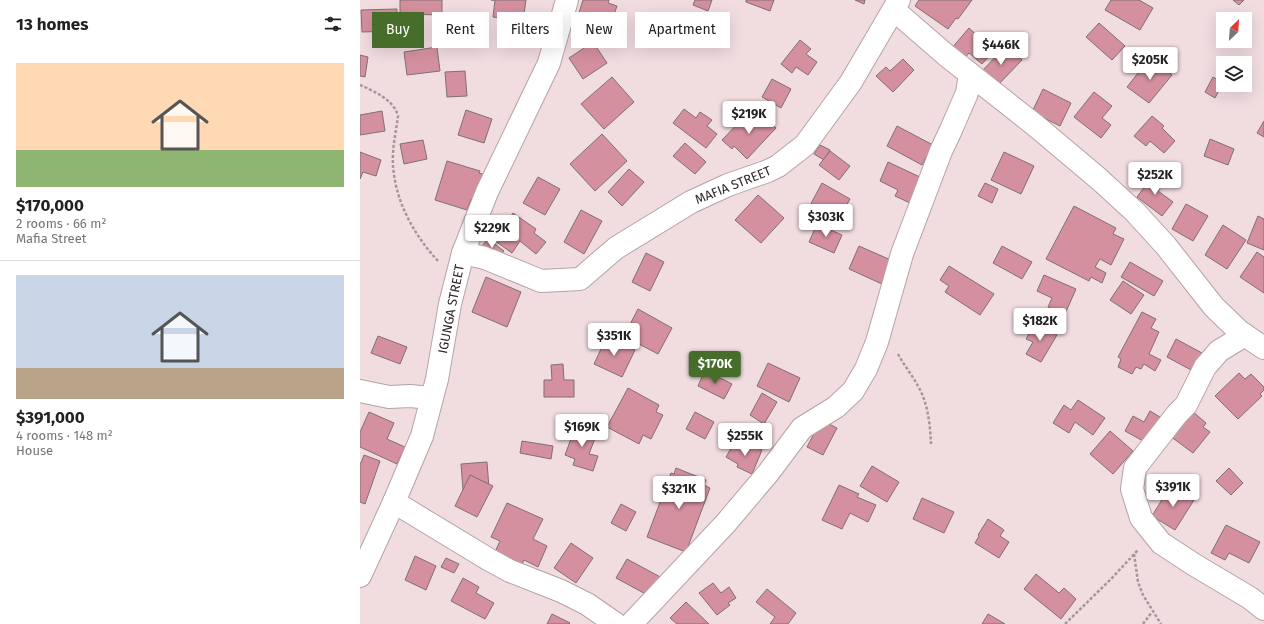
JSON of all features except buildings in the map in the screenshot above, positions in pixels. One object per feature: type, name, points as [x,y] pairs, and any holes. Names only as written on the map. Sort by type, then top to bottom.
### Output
[{"type":"street","name":"IGUNGA STREET","points":[[360,576],[422,436],[438,379],[455,278],[463,253],[487,192],[549,63],[567,0]]},
{"type":"street","name":"MAFIA STREET","points":[[463,253],[485,258],[541,281],[580,279],[616,248],[692,202],[728,185],[778,166],[805,145],[851,82],[896,5]]},
{"type":"street","points":[[896,5],[970,74],[1099,179],[1136,212],[1166,246],[1214,307],[1240,332],[1264,348]]},
{"type":"street","points":[[631,624],[726,523],[769,472],[802,428],[836,407],[853,391],[866,368],[877,342],[902,254],[941,150],[967,93],[970,74]]},
{"type":"street","points":[[1245,335],[1219,351],[1205,367],[1186,405],[1173,419],[1135,468],[1132,489],[1141,518],[1161,544],[1250,598],[1264,609]]},
{"type":"street","points":[[360,391],[389,397],[410,396],[432,398]]},
{"type":"street","points":[[394,502],[488,559],[510,571],[561,591],[586,604],[616,624]]},
{"type":"path","points":[[360,85],[391,103],[397,110],[398,116],[393,166],[396,188],[402,205],[423,243],[455,278]]},
{"type":"path","points":[[884,320],[895,348],[919,387],[930,423],[931,444]]},
{"type":"path","points":[[1065,624],[1111,579],[1153,533]]},
{"type":"path","points":[[1134,554],[1138,582],[1152,612],[1160,624]]},
{"type":"path","points":[[1143,624],[1152,612]]}]
